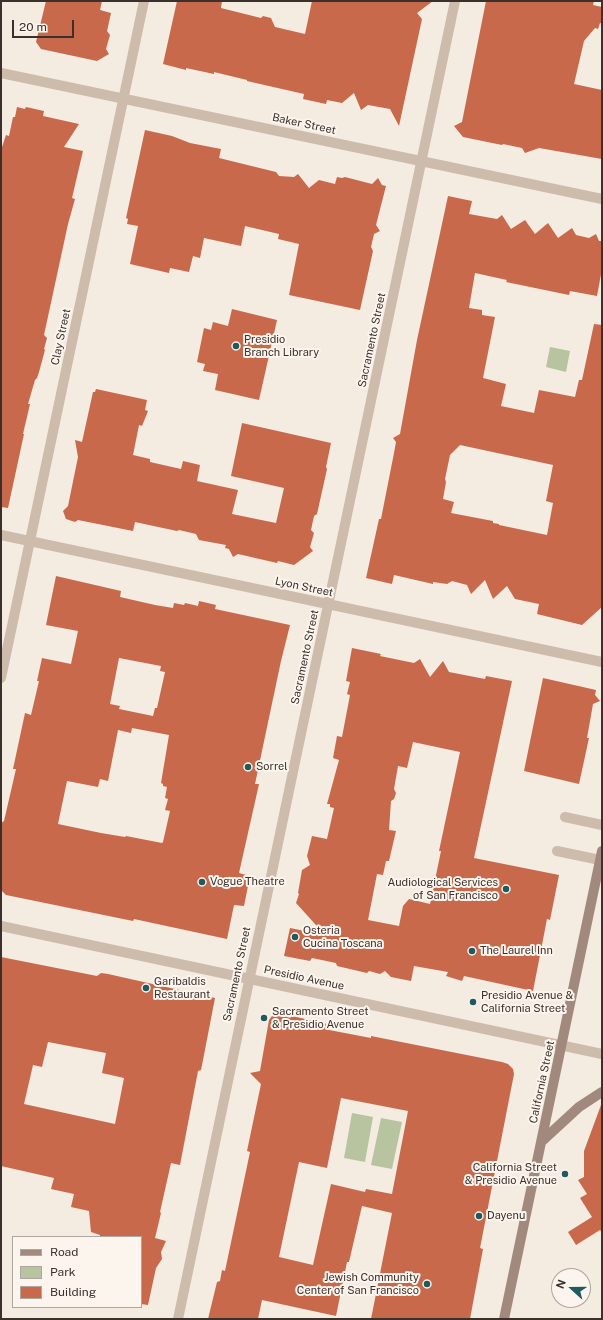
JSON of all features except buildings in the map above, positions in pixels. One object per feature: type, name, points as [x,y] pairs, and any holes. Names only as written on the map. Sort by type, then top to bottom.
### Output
[{"type":"main road","name":"California Street","points":[[504,1319],[601,855]]},
{"type":"main road","points":[[541,1142],[580,1107],[602,1092]]},
{"type":"street","name":"Clay Street","points":[[1,678],[144,1]]},
{"type":"street","name":"Sacramento Street","points":[[178,1319],[455,1]]},
{"type":"street","name":"Baker Street","points":[[1,72],[602,199]]},
{"type":"street","name":"Lyon Street","points":[[1,535],[602,662]]},
{"type":"street","points":[[565,817],[602,825]]},
{"type":"street","points":[[557,851],[601,855]]},
{"type":"street","name":"Presidio Avenue","points":[[1,926],[602,1054]]},
{"type":"green space","points":[[550,347],[570,351],[566,372],[546,367]]},
{"type":"green space","points":[[352,1113],[373,1117],[365,1162],[344,1158]]},
{"type":"green space","points":[[381,1118],[402,1122],[392,1169],[371,1165]]},
{"type":"place","name":"Presidio Branch Library","points":[[236,346]]},
{"type":"place","name":"Sorrel","points":[[248,767]]},
{"type":"place","name":"Vogue Theatre","points":[[202,882]]},
{"type":"place","name":"Audiological Services of San Francisco","points":[[506,889]]},
{"type":"place","name":"Osteria Cucina Toscana","points":[[295,937]]},
{"type":"place","name":"The Laurel Inn","points":[[472,951]]},
{"type":"place","name":"Garibaldis Restaurant","points":[[146,988]]},
{"type":"place","name":"Presidio Avenue & California Street","points":[[473,1002]]},
{"type":"place","name":"Sacramento Street & Presidio Avenue","points":[[264,1018]]},
{"type":"place","name":"California Street & Presidio Avenue","points":[[565,1174]]},
{"type":"place","name":"Dayenu","points":[[479,1216]]},
{"type":"place","name":"Jewish Community Center of San Francisco","points":[[427,1284]]}]
